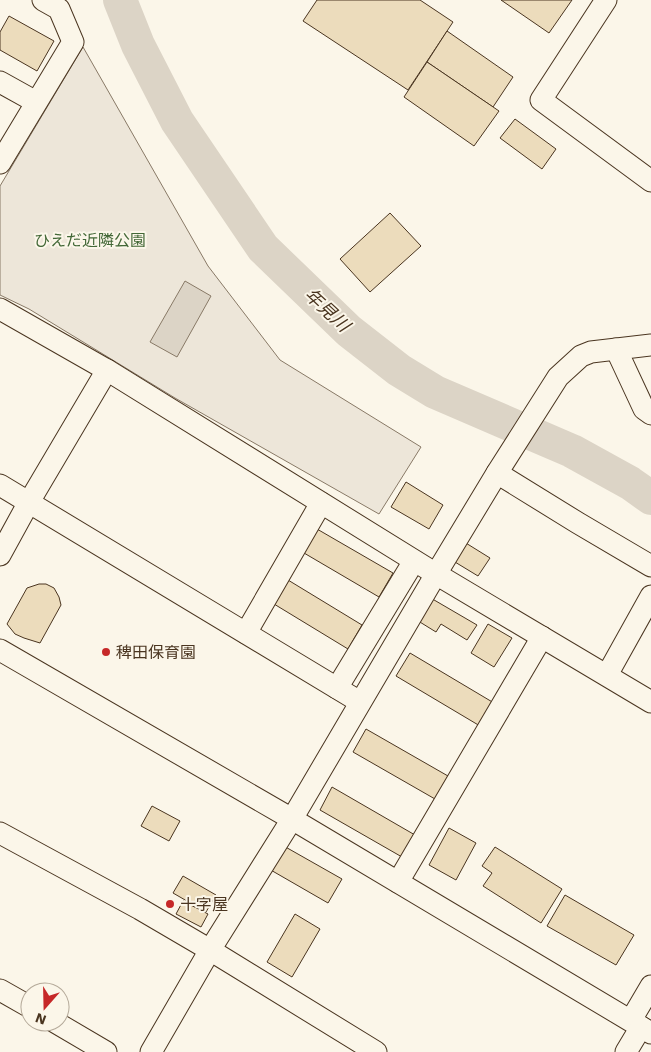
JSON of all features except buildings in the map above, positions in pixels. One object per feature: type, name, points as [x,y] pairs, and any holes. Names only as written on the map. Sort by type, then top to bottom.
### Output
[{"type":"street","points":[[0,163],[73,42],[59,9],[43,0]]},
{"type":"street","points":[[606,0],[541,100],[651,181]]},
{"type":"street","points":[[0,82],[36,102]]},
{"type":"street","points":[[0,309],[107,370],[436,574],[651,702]]},
{"type":"street","points":[[151,1052],[210,950],[292,819],[436,574],[497,473],[558,378],[580,356],[591,352],[651,345]]},
{"type":"street","points":[[616,349],[644,409],[651,414]]},
{"type":"street","points":[[0,555],[107,370]]},
{"type":"street","points":[[497,473],[651,566]]},
{"type":"street","points":[[0,485],[360,702]]},
{"type":"street","points":[[246,632],[321,502]]},
{"type":"street","points":[[337,688],[414,560]]},
{"type":"street","points":[[607,675],[651,596]]},
{"type":"street","points":[[398,882],[542,637]]},
{"type":"street","points":[[0,650],[292,819],[641,1027]]},
{"type":"street","points":[[0,832],[140,909],[376,1052]]},
{"type":"street","points":[[626,1052],[641,1027],[651,986]]},
{"type":"street","points":[[0,990],[20,1001]]},
{"type":"street","points":[[70,1031],[106,1052]]},
{"type":"green space","name":"ひえだ近隣公園","points":[[83,47],[208,266],[280,360],[421,447],[379,514],[175,398],[29,309],[0,295],[0,186]]},
{"type":"shaded area","points":[[185,281],[211,296],[177,357],[150,342]]},
{"type":"waterway","name":"年見川","points":[[120,0],[138,45],[177,121],[263,248],[349,331],[399,370],[435,392],[572,451],[630,483],[651,498]]},
{"type":"place","name":"稗田保育園","points":[[106,652]]},
{"type":"place","name":"十字屋","points":[[170,904]]}]
